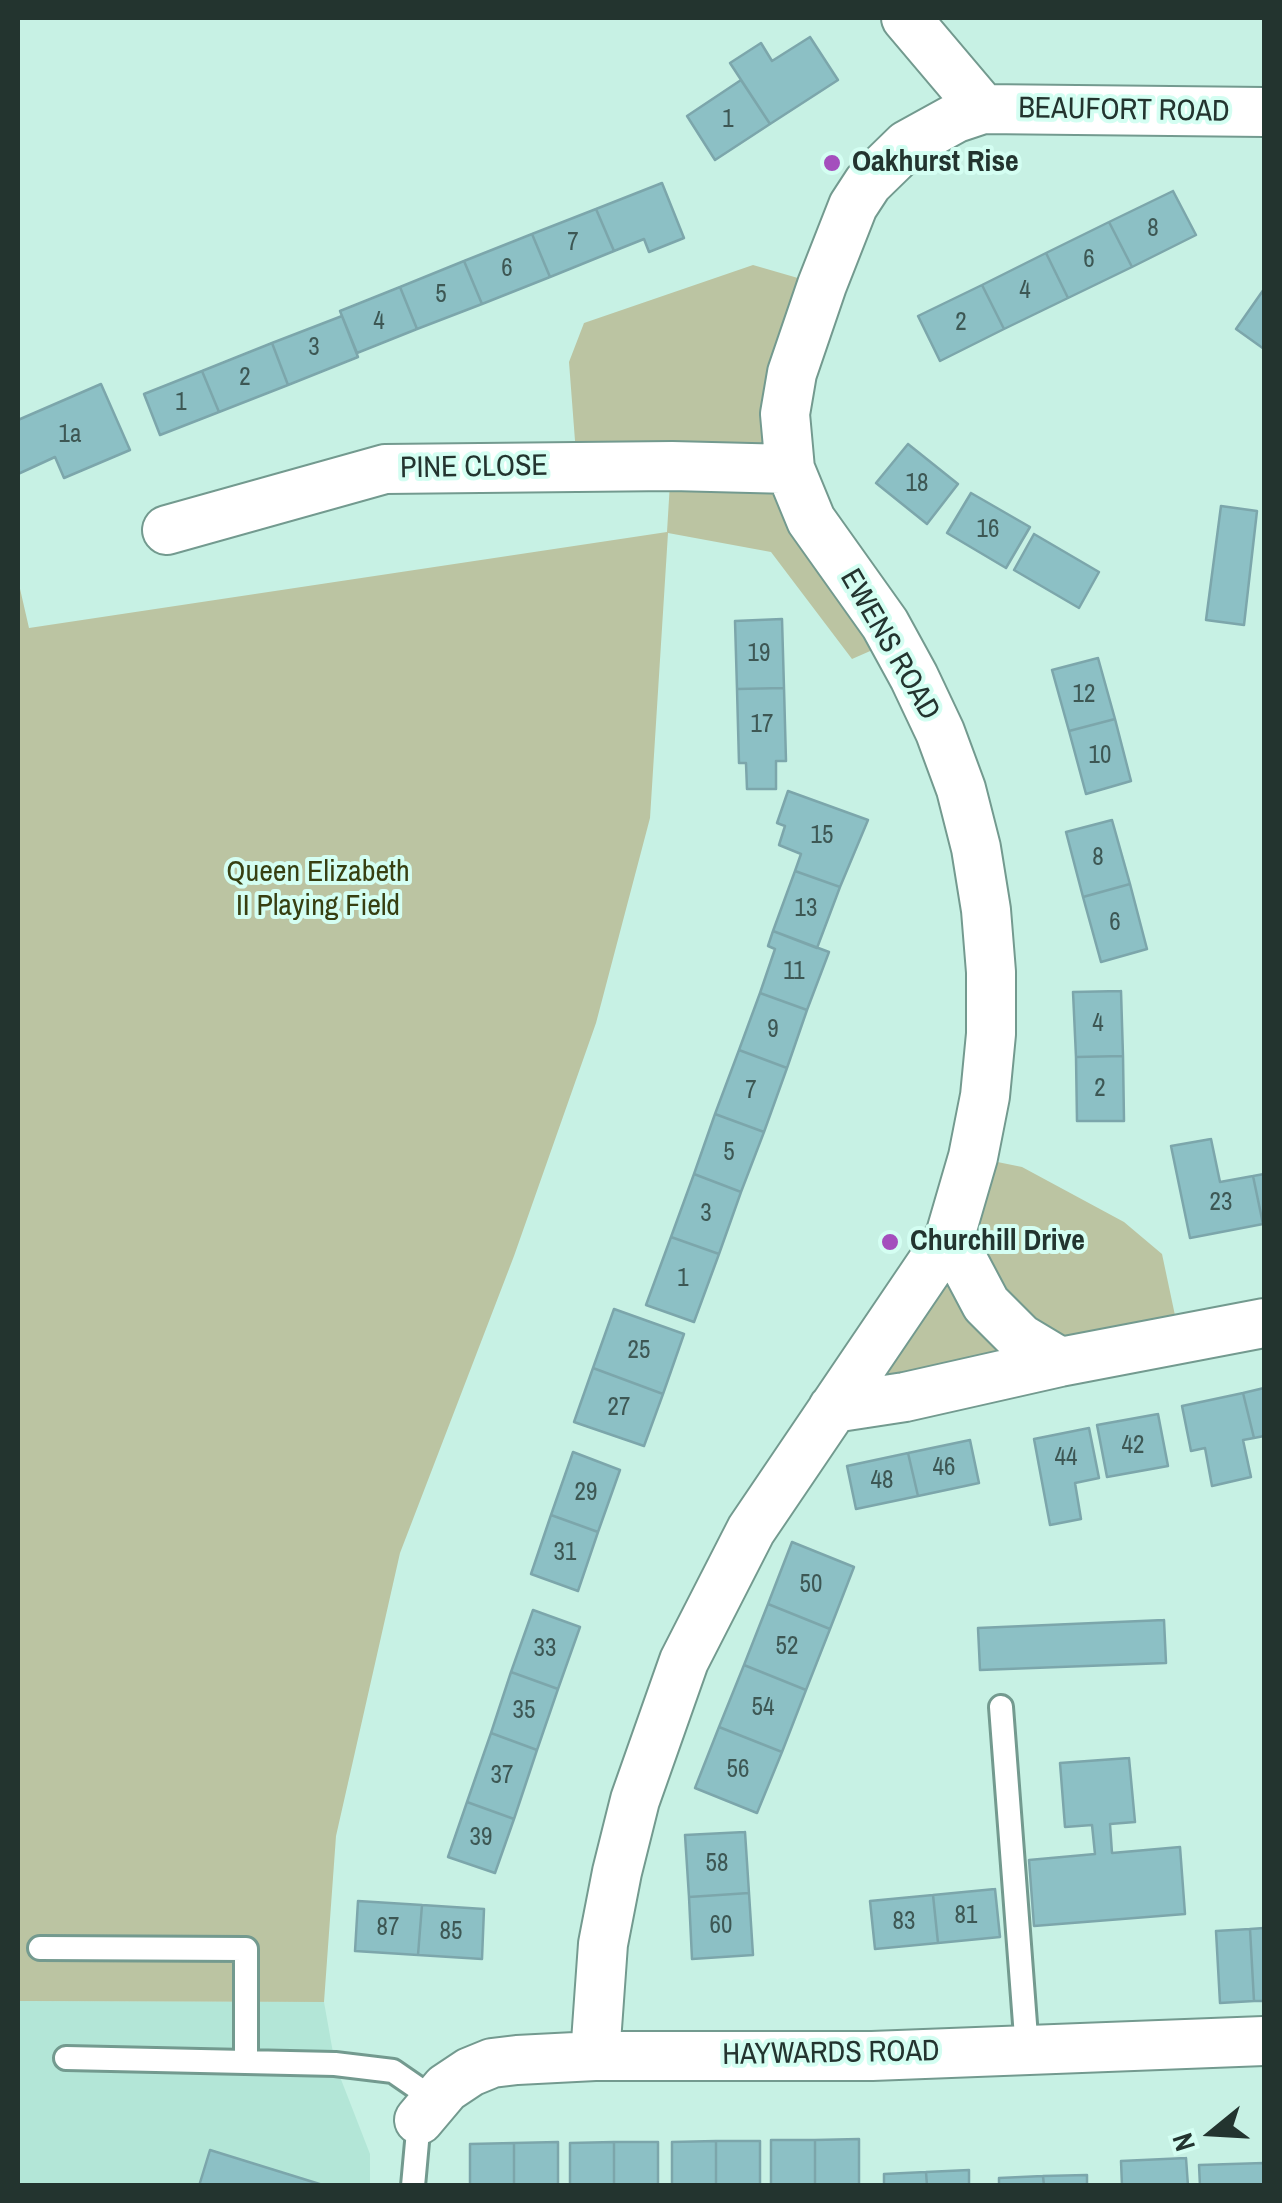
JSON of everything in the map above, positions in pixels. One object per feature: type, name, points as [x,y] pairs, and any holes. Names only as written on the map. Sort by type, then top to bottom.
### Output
[{"type":"street","points":[[906,18],[984,109]]},
{"type":"street","name":"BEAUFORT ROAD","points":[[984,109],[1264,112]]},
{"type":"street","name":"EWENS ROAD","points":[[833,1408],[950,1236],[973,1158],[985,1096],[991,972],[976,848],[940,732],[884,624],[811,520],[790,469],[784,414],[792,372],[854,206],[868,183],[931,129],[984,109]]},
{"type":"street","name":"PINE CLOSE","points":[[167,530],[385,469],[790,469]]},
{"type":"street","points":[[950,1236],[986,1304],[1020,1338],[1060,1362]]},
{"type":"street","points":[[595,2056],[603,1944],[613,1890],[635,1800],[658,1730],[684,1661],[734,1562],[790,1468],[833,1408],[905,1397],[1264,1322]]},
{"type":"street","name":"HAYWARDS ROAD","points":[[427,2110],[470,2072],[492,2063],[595,2056],[872,2056],[1264,2041]]},
{"type":"lane","points":[[1001,1707],[1028,2050]]},
{"type":"lane","points":[[40,1948],[246,1949],[246,2062]]},
{"type":"lane","points":[[66,2058],[334,2064],[392,2071],[427,2110],[413,2186]]},
{"type":"shaded area","points":[[18,2001],[324,2002],[335,2064],[370,2154],[370,2185],[18,2186]]},
{"type":"green space","name":"Queen Elizabeth II Playing Field","points":[[753,265],[822,285],[785,413],[893,641],[852,659],[771,552],[668,533],[650,818],[596,1023],[514,1256],[400,1553],[336,1836],[324,2002],[18,2001],[18,580],[29,628],[667,532],[671,466],[577,467],[569,362],[584,323]]},
{"type":"green space","points":[[973,1157],[1022,1167],[1124,1222],[1162,1254],[1180,1339],[833,1408]]},
{"type":"building","points":[[810,37],[838,80],[770,124],[730,63],[761,43],[772,61]]},
{"type":"building","points":[[741,80],[770,124],[715,160],[687,116]]},
{"type":"building","points":[[662,183],[684,238],[649,252],[644,239],[614,251],[596,209]]},
{"type":"building","points":[[1173,191],[1196,235],[1132,267],[1109,222]]},
{"type":"building","points":[[596,209],[614,251],[550,277],[532,234]]},
{"type":"building","points":[[1109,222],[1132,267],[1068,298],[1046,253]]},
{"type":"building","points":[[532,234],[550,277],[482,304],[464,261]]},
{"type":"building","points":[[1046,253],[1068,298],[1004,329],[982,285]]},
{"type":"building","points":[[464,261],[482,304],[417,329],[400,287]]},
{"type":"building","points":[[982,285],[1004,329],[940,361],[918,316]]},
{"type":"building","points":[[400,287],[417,329],[357,353],[340,311]]},
{"type":"building","points":[[1264,289],[1264,349],[1236,329]]},
{"type":"building","points":[[342,316],[358,357],[288,385],[272,343]]},
{"type":"building","points":[[272,343],[288,385],[219,412],[202,371]]},
{"type":"building","points":[[202,371],[219,412],[160,435],[144,394]]},
{"type":"building","points":[[101,384],[130,450],[64,478],[55,457],[18,474],[18,420]]},
{"type":"building","points":[[908,444],[958,484],[927,524],[876,483]]},
{"type":"building","points":[[971,493],[1030,527],[1006,568],[947,533]]},
{"type":"building","points":[[1221,506],[1257,511],[1244,625],[1206,620]]},
{"type":"building","points":[[1034,534],[1099,572],[1079,608],[1014,570]]},
{"type":"building","points":[[782,619],[784,688],[737,689],[735,621]]},
{"type":"building","points":[[1098,658],[1115,719],[1069,731],[1052,670]]},
{"type":"building","points":[[784,688],[786,761],[776,761],[776,789],[747,789],[746,763],[739,763],[737,689]]},
{"type":"building","points":[[1115,719],[1131,781],[1086,794],[1069,731]]},
{"type":"building","points":[[788,791],[868,820],[840,887],[795,871],[801,854],[779,845],[785,826],[777,823]]},
{"type":"building","points":[[1112,820],[1130,884],[1083,897],[1066,832]]},
{"type":"building","points":[[795,871],[840,887],[817,948],[773,931]]},
{"type":"building","points":[[1130,884],[1147,949],[1101,962],[1083,897]]},
{"type":"building","points":[[773,931],[829,952],[807,1010],[760,993],[775,949],[768,946]]},
{"type":"building","points":[[1121,991],[1123,1056],[1076,1057],[1073,992]]},
{"type":"building","points":[[760,993],[807,1010],[787,1068],[739,1050]]},
{"type":"building","points":[[739,1050],[787,1068],[764,1132],[715,1114]]},
{"type":"building","points":[[1123,1056],[1124,1121],[1077,1121],[1076,1057]]},
{"type":"building","points":[[715,1114],[764,1132],[741,1192],[694,1174]]},
{"type":"building","points":[[1211,1139],[1220,1182],[1253,1176],[1263,1224],[1190,1238],[1171,1146]]},
{"type":"building","points":[[694,1174],[741,1192],[719,1254],[671,1237]]},
{"type":"building","points":[[1264,1174],[1264,1224],[1263,1224],[1253,1176]]},
{"type":"building","points":[[671,1237],[719,1254],[694,1322],[646,1305]]},
{"type":"building","points":[[614,1309],[684,1334],[663,1394],[593,1368]]},
{"type":"building","points":[[593,1368],[663,1394],[644,1446],[574,1422]]},
{"type":"building","points":[[1264,1388],[1264,1436],[1254,1438],[1243,1393]]},
{"type":"building","points":[[1243,1393],[1254,1438],[1243,1440],[1251,1477],[1212,1486],[1205,1448],[1191,1451],[1182,1406]]},
{"type":"building","points":[[1158,1414],[1168,1466],[1107,1477],[1097,1425]]},
{"type":"building","points":[[1089,1428],[1099,1478],[1075,1483],[1081,1519],[1050,1525],[1034,1439]]},
{"type":"building","points":[[970,1440],[979,1483],[918,1496],[908,1453]]},
{"type":"building","points":[[573,1452],[620,1470],[598,1532],[551,1515]]},
{"type":"building","points":[[908,1453],[918,1496],[856,1509],[847,1466]]},
{"type":"building","points":[[551,1515],[598,1532],[578,1591],[531,1574]]},
{"type":"building","points":[[792,1542],[854,1567],[830,1629],[768,1604]]},
{"type":"building","points":[[768,1604],[830,1629],[806,1690],[744,1665]]},
{"type":"building","points":[[533,1610],[580,1627],[558,1689],[511,1672]]},
{"type":"building","points":[[1164,1620],[1166,1663],[980,1670],[978,1628]]},
{"type":"building","points":[[744,1665],[806,1690],[782,1752],[719,1727]]},
{"type":"building","points":[[511,1672],[558,1689],[537,1750],[491,1733]]},
{"type":"building","points":[[719,1727],[782,1752],[757,1813],[695,1788]]},
{"type":"building","points":[[491,1733],[537,1750],[514,1819],[467,1802]]},
{"type":"building","points":[[1129,1758],[1135,1822],[1110,1824],[1112,1853],[1180,1847],[1185,1914],[1034,1926],[1029,1860],[1095,1854],[1092,1825],[1065,1827],[1060,1763]]},
{"type":"building","points":[[467,1802],[514,1819],[495,1873],[448,1857]]},
{"type":"building","points":[[745,1832],[749,1893],[689,1897],[685,1835]]},
{"type":"building","points":[[995,1889],[1000,1937],[938,1943],[933,1895]]},
{"type":"building","points":[[749,1893],[753,1955],[692,1959],[689,1897]]},
{"type":"building","points":[[933,1895],[938,1943],[875,1949],[870,1901]]},
{"type":"building","points":[[358,1901],[422,1905],[418,1955],[355,1951]]},
{"type":"building","points":[[422,1905],[484,1909],[482,1959],[418,1955]]},
{"type":"building","points":[[1264,1928],[1264,2001],[1254,2001],[1250,1929]]},
{"type":"building","points":[[1250,1929],[1254,2001],[1220,2003],[1216,1931]]},
{"type":"building","points":[[859,2139],[859,2186],[815,2186],[815,2140]]},
{"type":"building","points":[[771,2140],[815,2140],[815,2186],[771,2186]]},
{"type":"building","points":[[716,2141],[716,2186],[672,2186],[672,2142]]},
{"type":"building","points":[[716,2141],[760,2141],[760,2186],[716,2186]]},
{"type":"building","points":[[558,2142],[558,2186],[514,2186],[514,2143]]},
{"type":"building","points":[[614,2142],[614,2186],[570,2186],[570,2143]]},
{"type":"building","points":[[614,2142],[658,2142],[658,2186],[614,2186]]},
{"type":"building","points":[[514,2143],[514,2186],[470,2186],[470,2144]]},
{"type":"building","points":[[210,2150],[326,2186],[199,2186]]},
{"type":"building","points":[[1186,2158],[1188,2186],[1122,2186],[1121,2161]]},
{"type":"building","points":[[1264,2163],[1264,2186],[1200,2186],[1199,2165]]},
{"type":"building","points":[[969,2170],[969,2186],[927,2186],[926,2172]]},
{"type":"building","points":[[926,2172],[927,2186],[884,2186],[884,2174]]},
{"type":"building","points":[[1087,2175],[1087,2186],[1044,2186],[1043,2176]]},
{"type":"building","points":[[1043,2176],[1044,2186],[999,2186],[999,2178]]},
{"type":"place","name":"Oakhurst Rise","points":[[832,163]]},
{"type":"place","name":"Churchill Drive","points":[[890,1242]]}]
